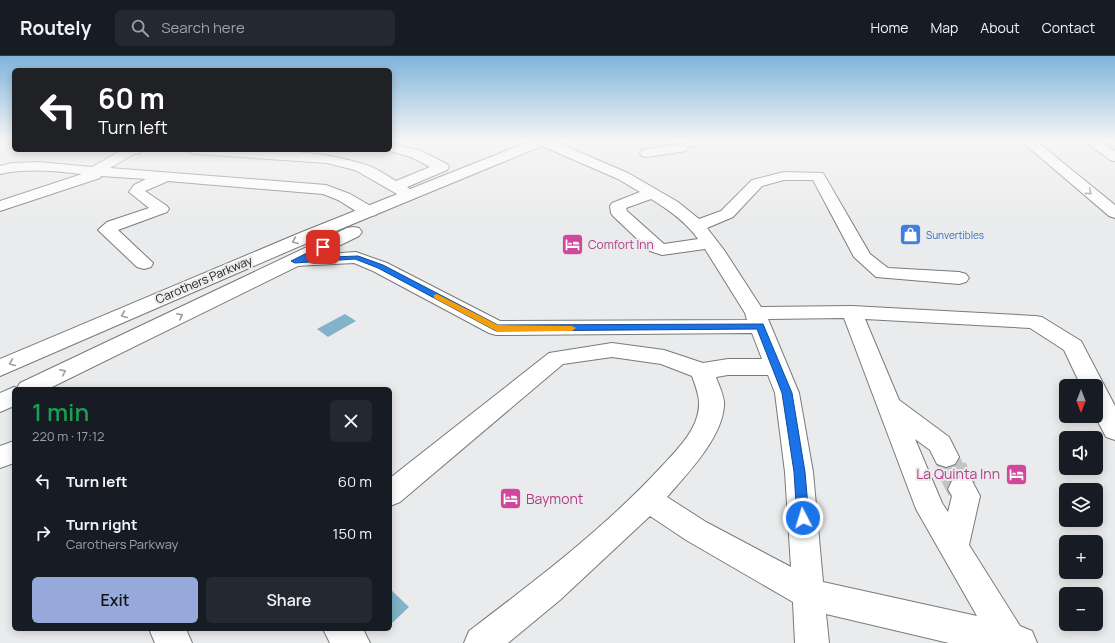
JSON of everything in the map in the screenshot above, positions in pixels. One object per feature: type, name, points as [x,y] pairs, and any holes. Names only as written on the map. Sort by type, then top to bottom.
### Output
[{"type":"main road","points":[[33,167],[168,176],[326,190],[344,197],[370,212]]},
{"type":"main road","points":[[0,206],[84,180],[104,167]]},
{"type":"main road","points":[[361,167],[402,191],[441,167]]},
{"type":"main road","name":"Carothers Parkway","points":[[0,368],[308,236],[370,212],[402,191],[467,167]]},
{"type":"main road","points":[[615,167],[622,170],[652,193],[672,205],[697,226],[710,243],[758,320],[787,393],[799,472],[812,643]]},
{"type":"main road","points":[[1060,167],[1109,208],[1115,216]]},
{"type":"main road","points":[[144,263],[107,230],[113,226],[161,209],[137,192],[139,188],[168,176]]},
{"type":"main road","points":[[697,226],[727,214],[757,183],[784,176],[818,176],[863,257],[883,273],[958,278]]},
{"type":"main road","name":"Carothers Parkway","points":[[32,387],[351,234],[402,191]]},
{"type":"main road","points":[[652,193],[618,206],[619,213],[656,247],[662,250],[710,243]]},
{"type":"main road","points":[[295,261],[356,257],[380,267],[496,328],[758,320],[852,312],[1035,322],[1073,346],[1090,379]]},
{"type":"main road","points":[[852,312],[930,509],[1015,642]]},
{"type":"main road","points":[[392,492],[557,358],[612,350],[664,357],[702,371],[728,367],[776,367]]},
{"type":"main road","points":[[481,643],[549,589],[648,500],[699,441],[710,420],[712,405],[702,371]]},
{"type":"main road","points":[[0,402],[12,397]]},
{"type":"main road","points":[[889,404],[940,444],[946,457]]},
{"type":"main road","points":[[1103,407],[1115,430]]},
{"type":"main road","points":[[0,458],[12,452]]},
{"type":"main road","points":[[953,547],[966,496],[962,489]]},
{"type":"main road","points":[[648,500],[696,531],[809,594],[1015,642]]},
{"type":"main road","points":[[167,631],[175,643]]},
{"type":"main road","points":[[342,631],[353,643]]},
{"type":"water","points":[[345,314],[356,321],[328,337],[317,329]]},
{"type":"water","points":[[392,591],[409,607],[392,623]]},
{"type":"tunnel","points":[[946,457],[953,470]]},
{"type":"tunnel","points":[[952,469],[962,489]]},
{"type":"slow traffic","points":[[437,297],[496,328],[572,328]]},
{"type":"place","name":"Sunvertibles","points":[[911,235]]},
{"type":"place","name":"Comfort Inn","points":[[572,245]]},
{"type":"place","name":"La Quinta Inn","points":[[1016,474]]},
{"type":"place","name":"Baymont","points":[[511,499]]},
{"type":"route","points":[[323,247],[295,261],[356,257],[380,267],[496,328],[560,329],[760,326],[787,393],[799,472],[803,518]]}]
